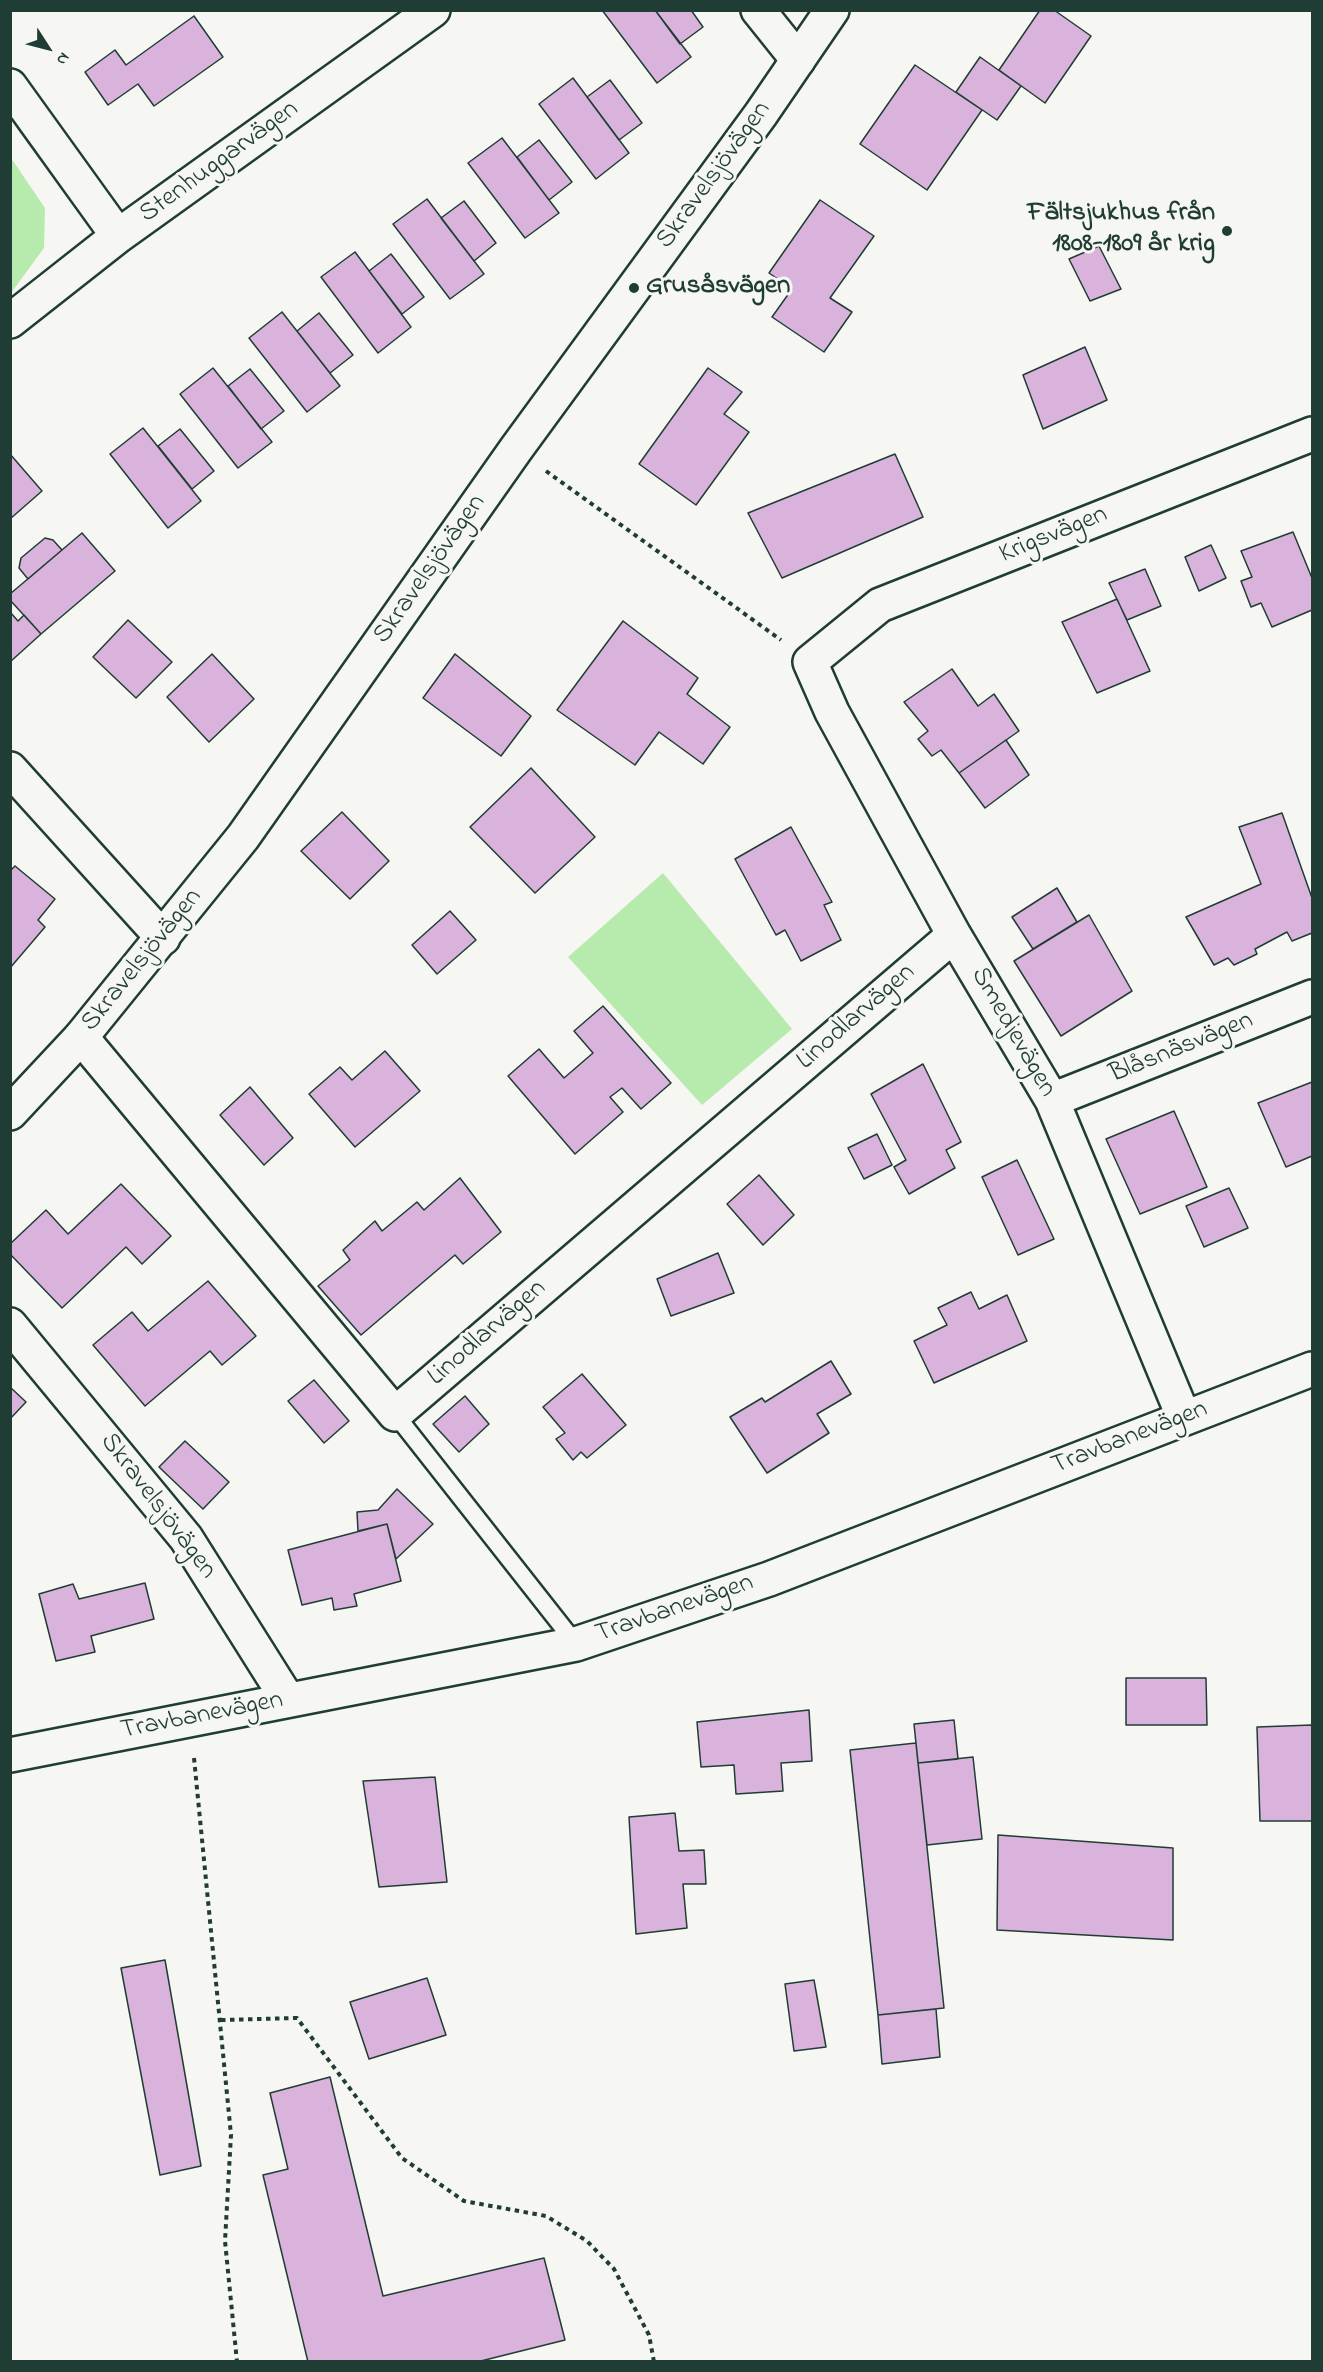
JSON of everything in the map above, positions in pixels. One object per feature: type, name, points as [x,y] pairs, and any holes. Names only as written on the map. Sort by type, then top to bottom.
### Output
[{"type":"street","name":"Stenhuggarvägen","points":[[10,321],[118,236],[433,10]]},
{"type":"street","points":[[758,10],[798,60]]},
{"type":"street","name":"Skravelsjövägen","points":[[10,1113],[81,1037],[243,837],[516,449],[761,114],[832,10]]},
{"type":"street","points":[[10,86],[118,236]]},
{"type":"street","name":"Krigsvägen","points":[[810,662],[880,605],[1312,434]]},
{"type":"street","name":"Smedjevägen","points":[[810,662],[832,712],[954,935],[1052,1100],[1184,1418]]},
{"type":"street","points":[[10,769],[163,938]]},
{"type":"street","name":"Linodlarvägen","points":[[395,1414],[954,935]]},
{"type":"street","name":"Blåsnäsvägen","points":[[1052,1100],[1312,997]]},
{"type":"street","points":[[81,1037],[395,1414]]},
{"type":"street","name":"Skravelsjövägen","points":[[10,1325],[186,1538],[288,1700]]},
{"type":"street","name":"Travbanevägen","points":[[10,1755],[576,1644],[769,1579],[1312,1370]]},
{"type":"lane","points":[[395,1414],[576,1644]]},
{"type":"path","points":[[516,449],[810,662]]},
{"type":"path","points":[[189,1719],[231,2135],[225,2241],[237,2361]]},
{"type":"path","points":[[221,2020],[297,2018],[402,2158],[464,2201],[546,2216],[587,2241],[614,2269],[649,2335],[654,2361]]},
{"type":"green space","points":[[11,158],[45,208],[44,248],[11,293]]},
{"type":"green space","points":[[663,873],[792,1029],[702,1105],[568,957]]},
{"type":"building","points":[[602,10],[655,10],[691,57],[657,83]]},
{"type":"building","points":[[655,10],[691,10],[703,27],[680,44]]},
{"type":"building","points":[[1040,10],[1054,10],[1091,36],[1045,103],[999,70]]},
{"type":"building","points":[[194,16],[223,57],[154,106],[138,84],[108,105],[85,72],[115,50],[126,65]]},
{"type":"building","points":[[980,57],[1021,86],[997,120],[956,92]]},
{"type":"building","points":[[915,65],[982,110],[927,190],[860,144]]},
{"type":"building","points":[[573,78],[629,153],[596,179],[539,104]]},
{"type":"building","points":[[610,80],[642,123],[619,140],[587,97]]},
{"type":"building","points":[[502,138],[559,213],[525,238],[468,163]]},
{"type":"building","points":[[539,140],[572,182],[549,200],[517,157]]},
{"type":"building","points":[[427,199],[484,274],[450,299],[393,224]]},
{"type":"building","points":[[820,200],[874,236],[830,298],[852,312],[824,352],[772,317],[792,289],[769,273]]},
{"type":"building","points":[[464,201],[496,243],[474,261],[441,218]]},
{"type":"building","points":[[1099,246],[1121,289],[1090,301],[1069,259]]},
{"type":"building","points":[[355,252],[411,327],[378,353],[321,277]]},
{"type":"building","points":[[391,254],[424,297],[402,314],[369,271]]},
{"type":"building","points":[[282,312],[340,386],[307,412],[249,338]]},
{"type":"building","points":[[319,313],[353,355],[330,373],[297,331]]},
{"type":"building","points":[[1085,347],[1107,400],[1043,429],[1023,375]]},
{"type":"building","points":[[213,368],[272,442],[238,468],[180,394]]},
{"type":"building","points":[[708,368],[742,392],[724,414],[749,432],[696,505],[639,464]]},
{"type":"building","points":[[250,369],[284,411],[261,429],[228,386]]},
{"type":"building","points":[[143,428],[201,501],[168,528],[110,454]]},
{"type":"building","points":[[180,429],[214,471],[192,489],[158,446]]},
{"type":"building","points":[[10,454],[42,491],[10,519]]},
{"type":"building","points":[[895,454],[923,517],[782,578],[748,513]]},
{"type":"building","points":[[1293,532],[1312,578],[1312,610],[1272,627],[1261,603],[1251,607],[1241,581],[1252,577],[1241,551]]},
{"type":"building","points":[[82,533],[115,571],[41,634],[10,600],[10,594]]},
{"type":"building","points":[[45,538],[53,540],[62,550],[28,579],[19,568],[21,558]]},
{"type":"building","points":[[1211,545],[1226,578],[1199,591],[1185,557]]},
{"type":"building","points":[[1145,569],[1161,606],[1127,620],[1109,583]]},
{"type":"building","points":[[1117,599],[1150,671],[1097,693],[1062,622]]},
{"type":"building","points":[[10,612],[18,621],[24,615],[41,634],[10,662]]},
{"type":"building","points":[[128,620],[172,662],[136,698],[93,657]]},
{"type":"building","points":[[623,621],[698,678],[687,694],[730,727],[703,764],[659,732],[635,765],[557,710]]},
{"type":"building","points":[[212,654],[254,699],[209,742],[167,697]]},
{"type":"building","points":[[455,654],[531,716],[501,756],[423,698]]},
{"type":"building","points":[[952,669],[978,706],[994,694],[1019,731],[959,773],[941,750],[932,756],[918,739],[928,731],[904,702]]},
{"type":"building","points":[[1006,740],[1029,775],[985,808],[959,773]]},
{"type":"building","points":[[531,768],[595,837],[535,893],[470,827]]},
{"type":"building","points":[[342,812],[389,861],[350,899],[301,851]]},
{"type":"building","points":[[1282,813],[1312,898],[1312,933],[1292,941],[1287,932],[1255,949],[1257,954],[1234,965],[1228,958],[1214,965],[1186,917],[1261,884],[1239,827]]},
{"type":"building","points":[[791,827],[832,902],[824,905],[841,940],[801,961],[785,930],[776,935],[735,859]]},
{"type":"building","points":[[15,866],[55,899],[38,920],[45,927],[10,968],[10,871]]},
{"type":"building","points":[[1057,888],[1077,922],[1033,949],[1012,917]]},
{"type":"building","points":[[450,911],[476,940],[437,974],[412,945]]},
{"type":"building","points":[[1089,915],[1132,991],[1061,1036],[1014,961]]},
{"type":"building","points":[[603,1006],[671,1083],[641,1109],[622,1088],[610,1097],[623,1112],[575,1154],[508,1076],[539,1049],[564,1078],[593,1053],[574,1031]]},
{"type":"building","points":[[385,1051],[420,1091],[355,1147],[309,1094],[340,1067],[352,1080]]},
{"type":"building","points":[[923,1064],[961,1142],[946,1150],[955,1168],[909,1194],[894,1167],[906,1160],[871,1094]]},
{"type":"building","points":[[1312,1082],[1312,1156],[1286,1167],[1258,1103]]},
{"type":"building","points":[[250,1087],[293,1138],[264,1165],[220,1115]]},
{"type":"building","points":[[1174,1111],[1207,1187],[1140,1214],[1106,1139]]},
{"type":"building","points":[[877,1134],[892,1165],[864,1179],[848,1148]]},
{"type":"building","points":[[1017,1160],[1054,1239],[1018,1255],[982,1177]]},
{"type":"building","points":[[759,1175],[794,1215],[763,1245],[727,1204]]},
{"type":"building","points":[[460,1178],[501,1232],[463,1264],[455,1255],[361,1335],[318,1286],[350,1260],[343,1250],[375,1221],[382,1231],[417,1202],[424,1210]]},
{"type":"building","points":[[121,1184],[171,1236],[142,1264],[126,1247],[62,1308],[10,1254],[10,1244],[46,1210],[68,1234]]},
{"type":"building","points":[[1229,1188],[1248,1228],[1204,1247],[1186,1206]]},
{"type":"building","points":[[718,1253],[734,1293],[671,1316],[657,1279]]},
{"type":"building","points":[[208,1281],[256,1336],[222,1365],[210,1351],[145,1406],[93,1345],[132,1312],[148,1331]]},
{"type":"building","points":[[971,1292],[979,1309],[1007,1295],[1027,1341],[934,1383],[914,1341],[947,1325],[938,1308]]},
{"type":"building","points":[[831,1361],[851,1394],[817,1414],[829,1433],[767,1473],[730,1417],[762,1398],[765,1402]]},
{"type":"building","points":[[582,1374],[626,1425],[587,1458],[581,1452],[573,1460],[556,1439],[565,1433],[543,1407]]},
{"type":"building","points":[[314,1380],[349,1421],[324,1443],[288,1401]]},
{"type":"building","points":[[10,1387],[26,1402],[10,1419]]},
{"type":"building","points":[[465,1396],[489,1424],[459,1452],[433,1424]]},
{"type":"building","points":[[185,1441],[229,1482],[203,1509],[159,1467]]},
{"type":"building","points":[[397,1489],[433,1524],[396,1559],[387,1524],[358,1531],[357,1512],[378,1510]]},
{"type":"building","points":[[387,1524],[401,1581],[354,1594],[357,1606],[334,1610],[332,1598],[302,1605],[288,1550]]},
{"type":"building","points":[[145,1583],[154,1619],[91,1636],[95,1652],[56,1661],[39,1594],[73,1584],[79,1599]]},
{"type":"building","points":[[1126,1678],[1206,1678],[1207,1725],[1126,1725]]},
{"type":"building","points":[[809,1710],[812,1761],[781,1763],[783,1791],[736,1794],[734,1765],[701,1767],[697,1722]]},
{"type":"building","points":[[954,1720],[958,1759],[918,1763],[914,1724]]},
{"type":"building","points":[[1312,1725],[1312,1821],[1260,1821],[1257,1727]]},
{"type":"building","points":[[916,1743],[944,2008],[878,2015],[850,1750]]},
{"type":"building","points":[[973,1757],[982,1839],[927,1845],[918,1763]]},
{"type":"building","points":[[435,1777],[447,1882],[379,1887],[363,1781]]},
{"type":"building","points":[[675,1813],[679,1851],[704,1850],[706,1884],[683,1884],[687,1928],[636,1934],[629,1817]]},
{"type":"building","points":[[998,1835],[1173,1848],[1173,1940],[997,1930]]},
{"type":"building","points":[[165,1960],[201,2166],[160,2175],[121,1968]]},
{"type":"building","points":[[427,1978],[446,2035],[369,2059],[350,2002]]},
{"type":"building","points":[[814,1980],[826,2047],[794,2051],[785,1984]]},
{"type":"building","points":[[936,2009],[940,2057],[882,2064],[878,2015]]},
{"type":"building","points":[[330,2077],[383,2296],[544,2258],[565,2340],[477,2362],[308,2362],[263,2175],[288,2169],[270,2093]]},
{"type":"place","name":"Fältsjukhus från 1808-1809 år krig","points":[[1227,231]]},
{"type":"place","name":"Grusåsvägen","points":[[634,288]]}]
